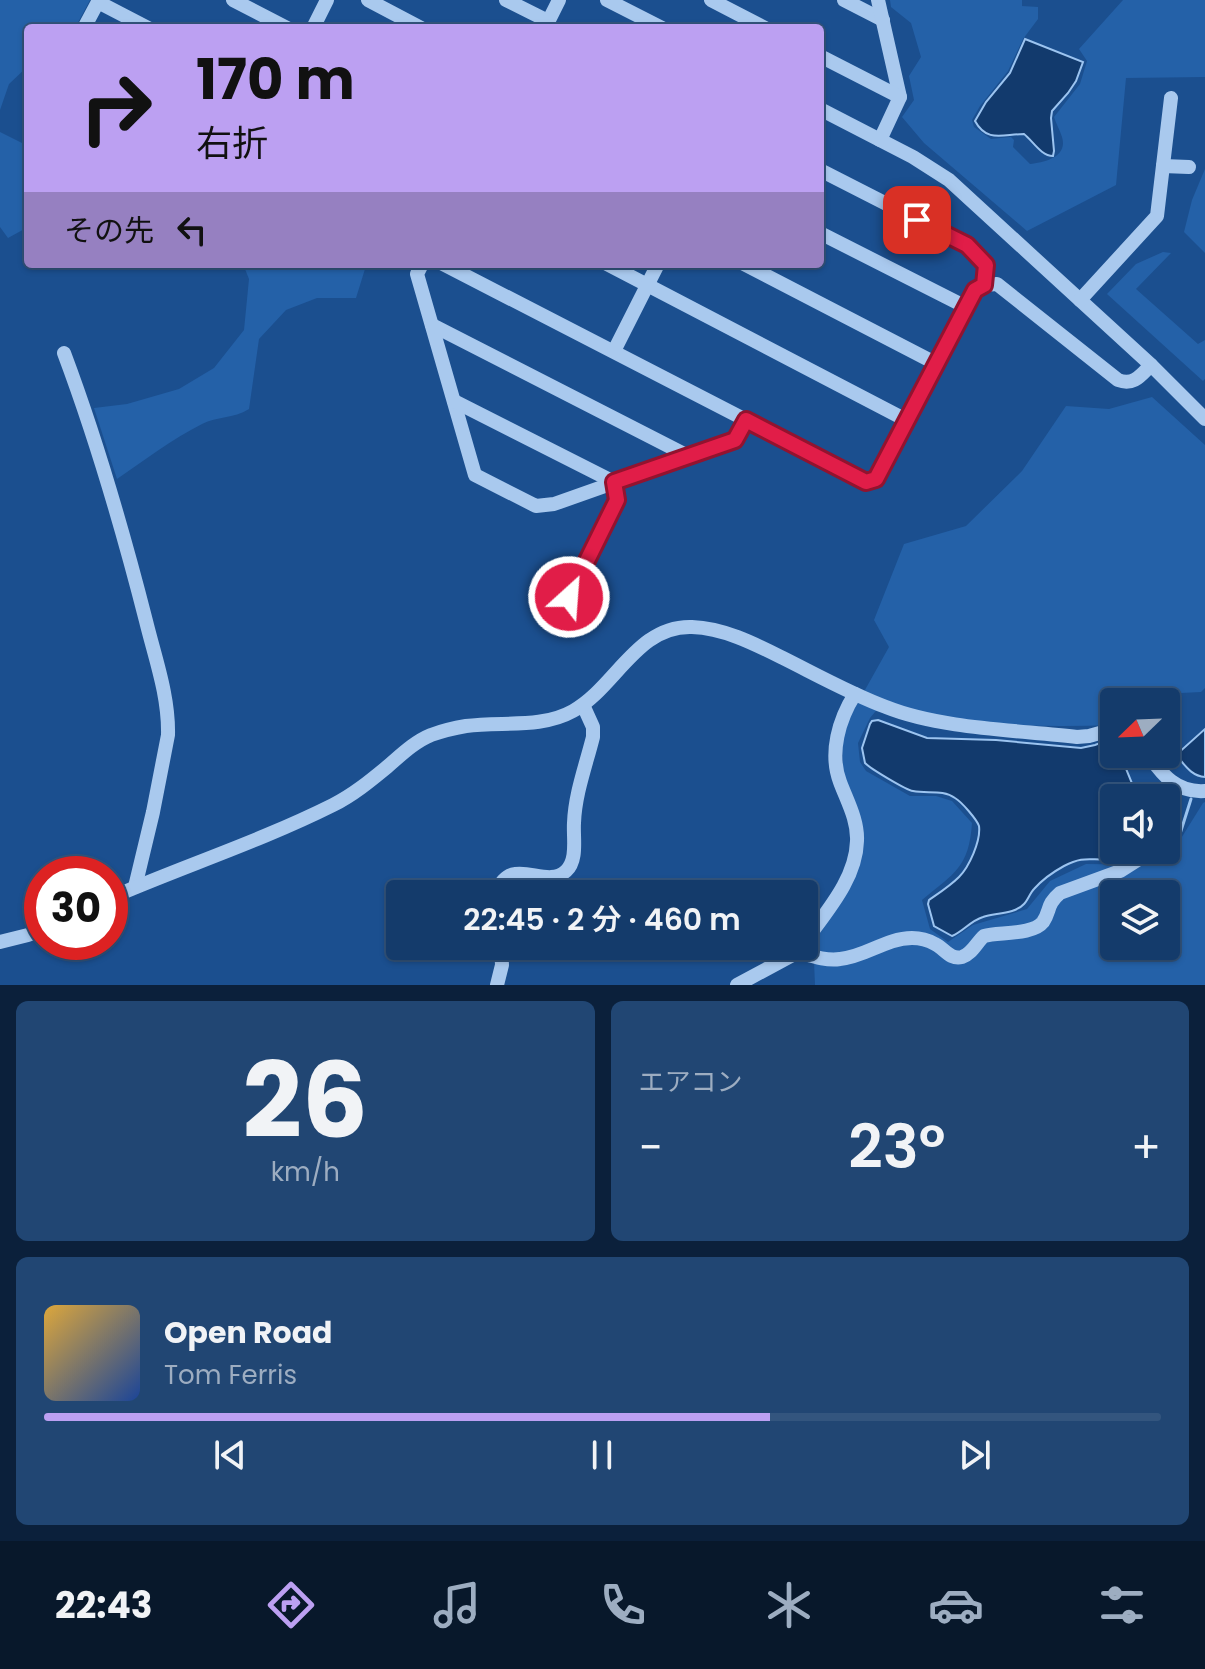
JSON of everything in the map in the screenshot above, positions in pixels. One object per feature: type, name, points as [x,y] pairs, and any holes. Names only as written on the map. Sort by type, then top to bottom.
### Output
[{"type":"street","points":[[233,0],[279,24]]},
{"type":"street","points":[[315,24],[327,0]]},
{"type":"street","points":[[368,0],[413,24]]},
{"type":"street","points":[[506,0],[544,24]]},
{"type":"street","points":[[547,24],[559,0]]},
{"type":"street","points":[[607,0],[654,24]]},
{"type":"street","points":[[711,0],[757,24]]},
{"type":"street","points":[[844,0],[883,20]]},
{"type":"street","points":[[878,0],[900,97],[880,140]]},
{"type":"street","points":[[86,24],[98,1],[141,24]]},
{"type":"street","points":[[824,58],[900,97]]},
{"type":"street","points":[[1080,300],[1157,216],[1171,98]]},
{"type":"street","points":[[824,111],[913,157],[949,180],[1151,365],[1205,419]]},
{"type":"street","points":[[1163,166],[1189,167]]},
{"type":"street","points":[[824,172],[967,245],[986,265],[984,285]]},
{"type":"street","points":[[824,235],[966,307]]},
{"type":"street","points":[[420,268],[417,274],[475,475],[536,506],[554,504],[735,440],[746,420]]},
{"type":"street","points":[[451,268],[866,482],[876,479],[975,290],[984,285],[997,284],[1118,380],[1126,383],[1135,381],[1151,365]]},
{"type":"street","points":[[615,268],[908,421]]},
{"type":"street","points":[[614,351],[656,268]]},
{"type":"street","points":[[752,268],[937,364]]},
{"type":"street","points":[[432,325],[688,456]]},
{"type":"street","points":[[64,353],[107,482],[165,695],[168,735],[135,887]]},
{"type":"street","points":[[454,401],[614,482]]},
{"type":"street","points":[[569,597],[617,500],[614,482]]},
{"type":"street","points":[[128,890],[334,804],[360,789],[413,745],[432,735],[467,726],[559,718],[594,696],[652,636],[678,627],[728,633],[855,694],[921,718],[1077,737],[1100,733]]},
{"type":"street","points":[[818,922],[851,873],[855,857],[856,823],[838,778],[835,759],[837,735],[847,706],[855,694]]},
{"type":"street","points":[[504,880],[519,872],[558,876],[566,871],[571,862],[577,803],[593,737],[593,727],[583,705]]},
{"type":"street","points":[[1158,768],[1174,784]]},
{"type":"street","points":[[1180,786],[1205,791]]},
{"type":"street","points":[[818,955],[828,960],[841,959],[909,938],[935,944],[951,956],[962,957],[969,954],[984,936],[1037,926],[1043,922],[1053,899],[1060,893],[1131,864]]},
{"type":"street","points":[[0,942],[24,935]]},
{"type":"street","points":[[497,985],[502,960]]},
{"type":"street","points":[[737,985],[779,960]]},
{"type":"shaded area","points":[[0,0],[90,0],[77,24],[24,24],[24,70],[9,84],[0,110]]},
{"type":"shaded area","points":[[890,0],[1022,0],[1022,6],[1038,7],[1038,19],[1023,39],[1008,71],[972,120],[974,127],[991,139],[1011,137],[1013,147],[1030,164],[1048,160],[1062,149],[1062,137],[1054,117],[1080,84],[1087,61],[1079,49],[1123,0],[1205,0],[1205,77],[1126,78],[1116,185],[1027,231],[924,143],[902,117],[914,100],[909,76],[921,57],[911,23],[891,7]]},
{"type":"shaded area","points":[[1025,39],[1083,62],[1076,81],[1052,111],[1053,156],[1041,151],[1024,134],[990,135],[975,121],[1010,73]]},
{"type":"shaded area","points":[[0,132],[24,144],[24,229],[8,238],[0,227]]},
{"type":"shaded area","points":[[1205,169],[1205,253],[1184,232],[1192,200]]},
{"type":"shaded area","points":[[1163,252],[1171,253],[1136,289],[1198,344],[1205,340],[1203,381],[1107,294],[1136,264]]},
{"type":"shaded area","points":[[245,268],[365,269],[356,298],[317,298],[286,310],[259,339],[249,409],[208,421],[191,430],[117,479],[94,408],[127,404],[179,389],[214,368],[244,330],[249,279]]},
{"type":"shaded area","points":[[1152,397],[1205,445],[1205,688],[1201,692],[1180,693],[1180,688],[1100,688],[1100,725],[996,724],[921,713],[884,701],[870,718],[858,743],[860,762],[866,771],[910,796],[936,796],[952,801],[972,823],[967,850],[958,868],[922,900],[930,929],[948,942],[973,925],[1027,909],[1050,881],[1086,864],[1180,864],[1180,840],[1205,802],[1205,985],[815,985],[814,960],[818,960],[818,930],[855,870],[843,770],[842,731],[889,647],[874,620],[904,544],[966,526],[1022,471],[1066,406],[1109,409]]},
{"type":"shaded area","points":[[878,720],[927,738],[996,740],[1081,748],[1100,743],[1100,768],[1126,768],[1132,784],[1100,784],[1100,859],[1083,859],[1064,866],[1041,882],[1020,907],[978,919],[952,936],[934,926],[928,904],[967,867],[976,846],[979,826],[965,807],[950,795],[909,790],[865,763],[862,748],[872,721]]},
{"type":"shaded area","points":[[1205,729],[1205,777],[1185,766],[1180,760],[1180,751]]},
{"type":"waterway","points":[[1180,834],[1191,799]]},
{"type":"route","points":[[569,597],[617,500],[614,482],[735,440],[746,420],[866,482],[876,479],[975,290],[984,285],[986,265],[967,245],[917,220]]}]
